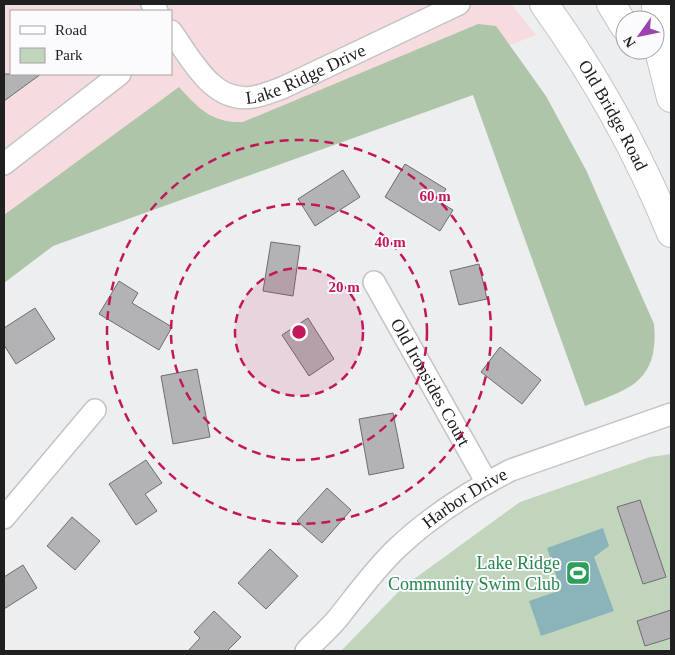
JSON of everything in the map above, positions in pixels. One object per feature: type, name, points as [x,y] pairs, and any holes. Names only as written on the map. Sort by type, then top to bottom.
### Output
[{"type":"main road","name":"Old Bridge Road","points":[[544,4],[597,84],[627,137],[671,233]]},
{"type":"main road","points":[[656,4],[658,46],[671,98]]},
{"type":"main road","points":[[645,60],[671,102]]},
{"type":"street","name":"Lake Ridge Drive","points":[[172,32],[209,83],[222,92],[237,97],[253,97],[282,88],[459,4]]},
{"type":"street","points":[[4,164],[119,75]]},
{"type":"street","name":"Old Ironsides Court","points":[[374,282],[486,483]]},
{"type":"street","points":[[4,518],[95,410]]},
{"type":"street","name":"Harbor Drive","points":[[306,651],[337,619],[359,589],[397,548],[440,512],[486,483],[511,470],[671,414]]},
{"type":"shaded area","points":[[4,4],[511,4],[536,35],[206,163],[4,227]]},
{"type":"green space","points":[[478,24],[496,26],[546,96],[586,170],[654,324],[652,358],[639,380],[628,388],[585,406],[473,95],[53,246],[4,283],[4,215],[179,87],[200,108],[214,117],[232,122],[243,122]]},
{"type":"green space","points":[[671,454],[671,651],[341,651],[403,587],[520,502],[650,457]]},
{"type":"water","name":"Lake Ridge Community Swim Club","points":[[603,528],[609,546],[594,557],[614,611],[541,636],[529,601],[561,590],[547,548]]},
{"type":"building","points":[[4,74],[40,75],[4,101]]},
{"type":"building","points":[[405,164],[446,189],[438,201],[453,210],[440,231],[385,197]]},
{"type":"building","points":[[343,170],[360,197],[315,226],[298,199]]},
{"type":"building","points":[[271,242],[300,246],[293,296],[263,291]]},
{"type":"building","points":[[479,264],[487,299],[459,305],[450,271]]},
{"type":"building","points":[[119,281],[138,293],[132,303],[172,327],[159,350],[99,314]]},
{"type":"building","points":[[35,308],[55,339],[16,364],[4,345],[4,328]]},
{"type":"building","points":[[308,318],[334,359],[309,376],[282,335]]},
{"type":"building","points":[[500,347],[541,380],[522,404],[481,372]]},
{"type":"building","points":[[197,369],[210,437],[173,444],[161,376]]},
{"type":"building","points":[[393,413],[404,468],[369,475],[359,419]]},
{"type":"building","points":[[146,460],[162,483],[145,494],[157,511],[136,525],[109,484]]},
{"type":"building","points":[[327,488],[351,510],[322,543],[297,521]]},
{"type":"building","points":[[640,500],[666,577],[643,584],[617,507]]},
{"type":"building","points":[[72,517],[100,541],[75,570],[47,546]]},
{"type":"building","points":[[270,549],[298,576],[266,609],[238,583]]},
{"type":"building","points":[[23,565],[37,588],[4,609],[4,577]]},
{"type":"building","points":[[671,610],[671,638],[645,646],[637,621]]},
{"type":"building","points":[[214,611],[241,637],[227,651],[188,651],[200,638],[194,632]]},
{"type":"place","name":"Lake Ridge Community Swim Club","points":[[578,573]]}]
